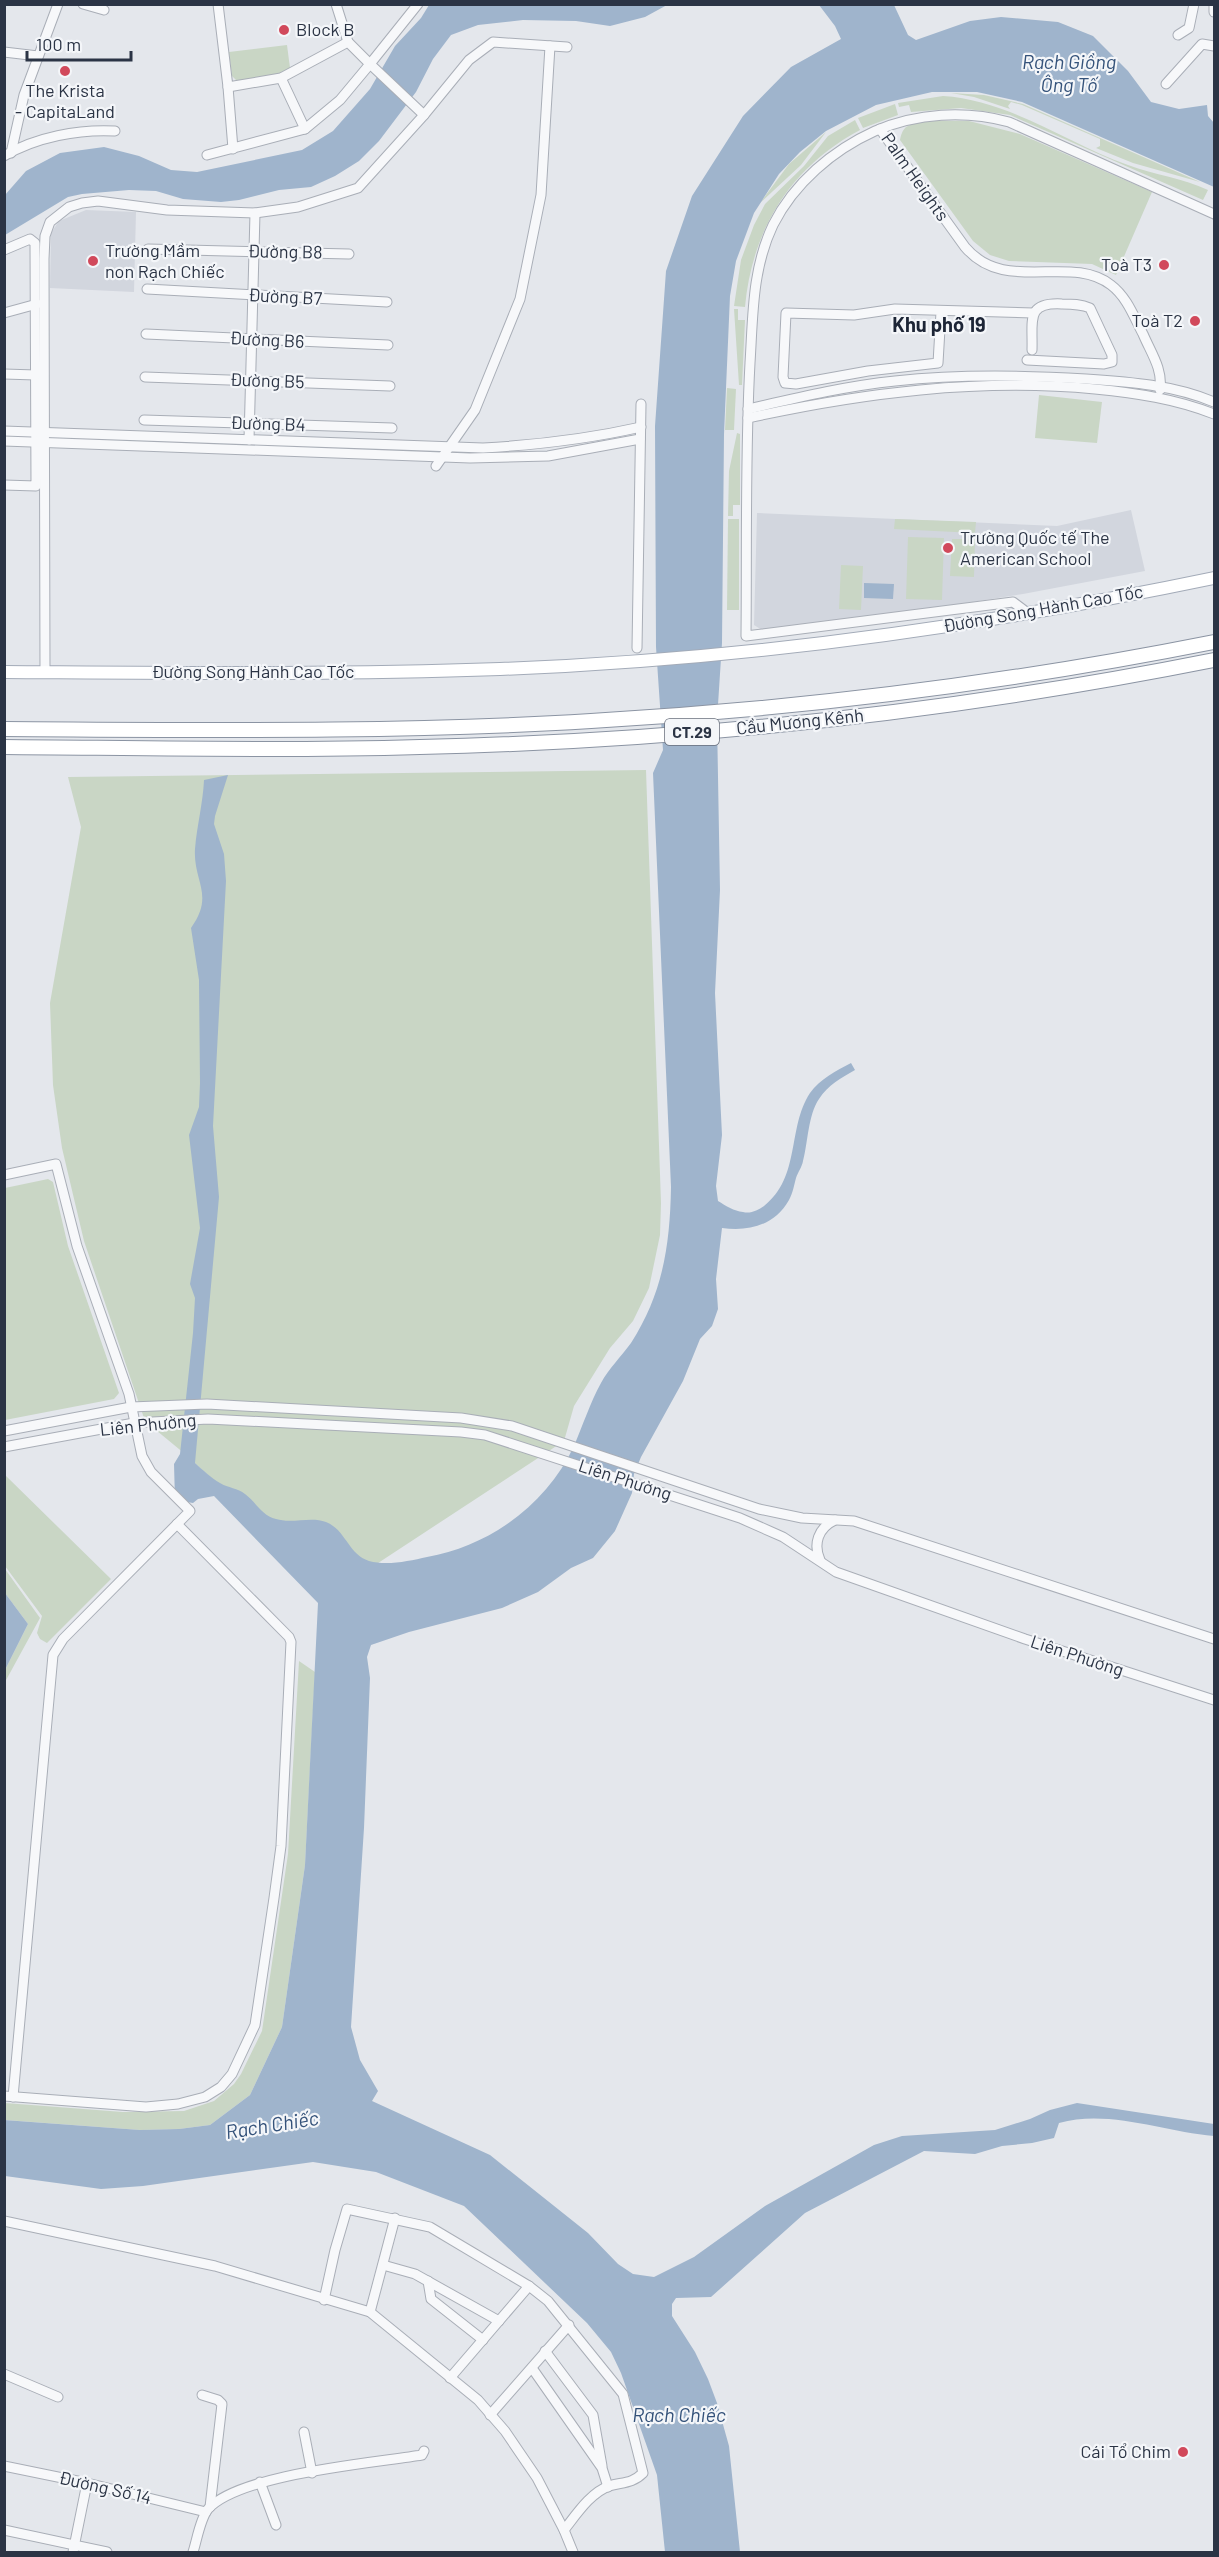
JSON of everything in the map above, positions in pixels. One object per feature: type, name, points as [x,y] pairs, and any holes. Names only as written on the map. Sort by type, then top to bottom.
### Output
[{"type":"highway","name":"Cầu Mương Kênh","points":[[4,729],[422,728],[589,722],[731,712],[957,687],[1084,668],[1215,642]]},
{"type":"highway","name":"Cầu Mương Kênh","points":[[4,747],[423,747],[733,730],[961,704],[1087,685],[1215,660]]},
{"type":"main road","name":"Đường Song Hành Cao Tốc","points":[[4,672],[367,672],[501,669],[753,651],[872,638],[1029,614],[1215,578]]},
{"type":"street","points":[[56,4],[10,126],[8,154],[62,134],[89,130],[115,132]]},
{"type":"street","points":[[83,4],[104,10]]},
{"type":"street","points":[[218,4],[233,148]]},
{"type":"street","points":[[336,4],[348,42],[424,115]]},
{"type":"street","points":[[207,155],[305,129],[340,100],[418,4]]},
{"type":"street","points":[[1178,35],[1189,28],[1194,4]]},
{"type":"street","points":[[1214,4],[1215,12]]},
{"type":"street","points":[[228,87],[281,78],[348,42]]},
{"type":"street","points":[[40,432],[45,236],[50,222],[69,207],[98,201],[167,210],[255,213],[298,207],[358,188],[470,60],[494,42],[567,47]]},
{"type":"street","points":[[1166,84],[1203,44],[1215,46]]},
{"type":"street","points":[[436,466],[475,410],[519,299],[541,195],[550,46]]},
{"type":"street","points":[[4,52],[35,56]]},
{"type":"street","points":[[281,78],[305,129]]},
{"type":"street","name":"Palm Heights","points":[[1161,386],[1161,373],[1134,316],[1125,298],[1111,285],[1083,274],[1003,270],[979,261],[965,247],[879,129],[908,120],[937,116],[975,115],[1002,120],[1215,214]]},
{"type":"street","points":[[879,129],[849,144],[818,168],[790,198],[773,225],[756,280],[748,414],[746,636],[1013,602],[1029,614]]},
{"type":"street","points":[[249,440],[255,213]]},
{"type":"street","points":[[4,250],[30,239],[35,243],[36,375],[41,442],[45,672]]},
{"type":"street","name":"Đường B8","points":[[148,249],[349,254]]},
{"type":"street","name":"Đường B7","points":[[147,289],[387,302]]},
{"type":"street","points":[[1031,381],[1033,314],[1039,305],[1047,303],[1083,305],[1090,308],[1113,355],[1113,362],[1104,364],[1032,360]]},
{"type":"street","points":[[4,313],[37,304]]},
{"type":"street","points":[[940,312],[938,363],[868,371],[790,385],[783,377],[786,313],[854,315],[895,309],[1033,314]]},
{"type":"street","name":"Đường B6","points":[[146,334],[388,345]]},
{"type":"street","points":[[4,374],[36,375]]},
{"type":"street","name":"Đường B5","points":[[145,377],[390,386]]},
{"type":"street","points":[[748,414],[894,381],[954,377],[1161,386],[1215,402]]},
{"type":"street","points":[[1031,381],[1158,397],[1215,414]]},
{"type":"street","points":[[1158,397],[1161,386]]},
{"type":"street","points":[[637,648],[641,404]]},
{"type":"street","name":"Đường B4","points":[[144,420],[392,428]]},
{"type":"street","points":[[4,431],[450,447],[554,443],[599,437],[640,427]]},
{"type":"street","points":[[4,441],[442,457],[548,456],[640,439]]},
{"type":"street","points":[[4,485],[36,486],[41,442]]},
{"type":"street","points":[[4,1174],[56,1164],[77,1245],[129,1394],[142,1456],[147,1466],[190,1511],[177,1524],[63,1639],[53,1655],[9,2096],[146,2107],[192,2102],[213,2093],[227,2081],[254,2031],[281,1846],[291,1642],[289,1637],[177,1524]]},
{"type":"street","name":"Liên Phường","points":[[4,1431],[131,1407],[234,1405],[461,1418],[512,1426],[774,1513],[858,1522],[1215,1639]]},
{"type":"street","points":[[64,1420],[67,1435]]},
{"type":"street","name":"Liên Phường","points":[[4,1447],[134,1423],[237,1420],[461,1432],[507,1441],[704,1506],[769,1530],[798,1546],[836,1572],[1025,1639],[1215,1700]]},
{"type":"street","points":[[824,1565],[817,1552],[818,1537],[826,1525],[839,1519]]},
{"type":"street","points":[[324,2300],[347,2208],[430,2227],[529,2286],[548,2301],[622,2394],[643,2473],[635,2481],[608,2487],[597,2493],[564,2530]]},
{"type":"street","points":[[370,2312],[395,2218]]},
{"type":"street","points":[[4,2221],[215,2266],[370,2312],[477,2400],[504,2431],[537,2478],[564,2530],[573,2553]]},
{"type":"street","points":[[382,2265],[415,2274],[499,2321]]},
{"type":"street","points":[[428,2281],[431,2299],[483,2340]]},
{"type":"street","points":[[450,2378],[529,2286]]},
{"type":"street","points":[[490,2415],[569,2325]]},
{"type":"street","points":[[545,2350],[593,2415],[602,2468],[608,2487]]},
{"type":"street","points":[[531,2368],[602,2468]]},
{"type":"street","points":[[4,2374],[58,2397]]},
{"type":"street","points":[[193,2553],[208,2510],[222,2404],[218,2400],[202,2395]]},
{"type":"street","points":[[304,2432],[312,2473]]},
{"type":"street","points":[[208,2510],[222,2497],[260,2482],[422,2456],[424,2451]]},
{"type":"street","name":"Đường Số 14","points":[[4,2466],[208,2510]]},
{"type":"street","points":[[260,2482],[276,2525]]},
{"type":"street","points":[[74,2549],[87,2483]]},
{"type":"street","points":[[4,2529],[74,2549],[107,2553]]},
{"type":"shaded area","name":"Trường Mầm non Rạch Chiếc","points":[[86,210],[136,212],[134,292],[50,288],[51,233],[59,221]]},
{"type":"shaded area","name":"Trường Quốc tế The American School","points":[[1131,510],[1145,571],[916,611],[762,630],[754,625],[757,513],[1057,526]]},
{"type":"green space","points":[[287,45],[290,68],[275,75],[238,82],[232,76],[229,52]]},
{"type":"green space","points":[[951,93],[984,95],[1023,104],[1200,182],[1133,163],[1096,148],[1100,146],[1100,139],[1022,105],[1011,102],[1008,106],[1010,109],[974,97]]},
{"type":"green space","points":[[943,96],[991,105],[1105,156],[1208,190],[1203,200],[1010,115],[961,108],[911,112],[909,105],[899,107],[898,103]]},
{"type":"green space","points":[[895,104],[898,115],[863,128],[858,118]]},
{"type":"green space","points":[[855,120],[860,130],[814,162],[779,203],[766,226],[756,252],[745,307],[734,306],[741,260],[754,225],[765,204],[804,166],[828,136]]},
{"type":"green space","points":[[969,121],[1020,134],[1152,192],[1116,275],[1092,264],[1009,261],[990,255],[973,241],[900,140],[906,127],[912,124]]},
{"type":"green space","points":[[826,132],[801,165],[760,203],[789,164]]},
{"type":"green space","points":[[734,309],[738,309],[738,320],[745,320],[742,385],[739,385]]},
{"type":"green space","points":[[727,388],[736,389],[734,430],[725,430]]},
{"type":"green space","points":[[1039,395],[1102,402],[1097,443],[1035,438]]},
{"type":"green space","points":[[737,433],[740,434],[740,505],[733,505],[733,516],[728,516],[729,471]]},
{"type":"green space","points":[[728,519],[739,519],[739,610],[727,610]]},
{"type":"green space","points":[[895,519],[976,522],[975,533],[894,529]]},
{"type":"green space","points":[[908,537],[944,538],[942,600],[906,599]]},
{"type":"green space","points":[[952,539],[975,539],[974,577],[950,576]]},
{"type":"green space","points":[[841,565],[863,566],[861,610],[839,609]]},
{"type":"green space","points":[[646,770],[661,1203],[660,1235],[649,1288],[633,1321],[610,1348],[574,1406],[564,1441],[340,1588],[331,1588],[185,1454],[145,1421],[84,1241],[62,1148],[53,1085],[50,1003],[81,827],[68,777]]},
{"type":"green space","points":[[48,1179],[53,1182],[68,1246],[119,1393],[114,1399],[5,1420],[5,1188]]},
{"type":"green space","points":[[5,1475],[111,1579],[47,1643],[40,1639],[37,1633],[42,1616],[5,1566]]},
{"type":"green space","points":[[5,1569],[40,1618],[5,1682],[5,1670],[28,1624],[5,1593]]},
{"type":"green space","points":[[299,1661],[315,1672],[305,1865],[282,2027],[250,2095],[210,2125],[179,2129],[140,2130],[5,2120],[5,2103],[123,2112],[184,2111],[214,2101],[234,2084],[241,2074],[262,2031],[288,1854]]},
{"type":"water","points":[[429,5],[667,5],[645,17],[610,26],[576,21],[523,20],[478,25],[451,35],[433,59],[416,92],[379,141],[359,161],[311,187],[279,190],[221,202],[183,199],[156,191],[129,190],[82,194],[68,197],[5,235],[5,195],[26,171],[60,153],[104,147],[139,156],[171,170],[197,172],[302,150],[333,131],[370,89],[395,46],[421,18]]},
{"type":"water","points":[[819,5],[894,5],[908,35],[916,40],[970,21],[1001,17],[1058,22],[1093,36],[1128,71],[1151,102],[1179,109],[1207,105],[1208,116],[1214,123],[1214,187],[1022,102],[977,92],[932,92],[876,105],[826,131],[800,152],[779,174],[754,213],[736,261],[730,296],[724,434],[722,643],[717,720],[720,890],[715,993],[722,1135],[716,1186],[718,1201],[733,1209],[746,1212],[764,1206],[776,1194],[784,1181],[798,1121],[810,1093],[823,1079],[851,1063],[855,1070],[831,1086],[815,1105],[802,1163],[790,1197],[783,1209],[769,1221],[760,1225],[742,1229],[722,1228],[716,1279],[718,1309],[712,1326],[700,1339],[683,1381],[641,1457],[634,1474],[632,1493],[615,1531],[593,1558],[571,1568],[538,1592],[502,1608],[409,1632],[371,1645],[367,1657],[370,1678],[364,1828],[351,2027],[360,2060],[378,2091],[372,2101],[490,2155],[588,2233],[618,2264],[633,2274],[654,2277],[694,2257],[765,2206],[874,2145],[902,2136],[995,2130],[1077,2103],[1214,2124],[1214,2136],[1117,2120],[1078,2119],[1059,2123],[1054,2138],[1032,2143],[1002,2146],[975,2154],[924,2151],[805,2213],[711,2297],[676,2298],[672,2304],[672,2316],[695,2352],[708,2379],[729,2446],[740,2552],[665,2552],[657,2475],[621,2373],[611,2352],[587,2323],[464,2206],[376,2172],[313,2162],[143,2186],[101,2189],[5,2176],[4,2120],[140,2130],[210,2125],[250,2095],[282,2027],[305,1865],[318,1603],[214,1496],[198,1499],[193,1503],[175,1500],[174,1464],[180,1454],[193,1333],[195,1298],[190,1284],[200,1228],[189,1135],[199,1107],[199,980],[191,928],[198,916],[202,897],[195,849],[204,780],[228,775],[214,824],[224,854],[226,881],[213,1126],[219,1197],[195,1463],[223,1485],[242,1492],[271,1517],[288,1521],[320,1520],[326,1522],[338,1530],[356,1553],[369,1561],[398,1562],[450,1551],[473,1543],[514,1519],[548,1486],[563,1467],[574,1446],[601,1383],[631,1343],[651,1306],[663,1268],[669,1229],[671,1187],[653,773],[663,750],[656,647],[655,426],[666,271],[692,196],[743,116],[791,67],[841,39],[835,26]]},
{"type":"water","points":[[864,583],[894,584],[893,599],[864,598]]},
{"type":"water","points":[[5,1593],[28,1624],[5,1670]]},
{"type":"place","name":"Block B","points":[[284,30]]},
{"type":"place","name":"The Krista - CapitaLand","points":[[65,71]]},
{"type":"place","name":"Trường Mầm non Rạch Chiếc","points":[[93,261]]},
{"type":"place","name":"Toà T3","points":[[1164,265]]},
{"type":"place","name":"Toà T2","points":[[1195,321]]},
{"type":"place","name":"Trường Quốc tế The American School","points":[[948,548]]},
{"type":"place","name":"Cái Tổ Chim","points":[[1183,2452]]},
{"type":"district","name":"Khu phố 19","points":[[939,325]]},
{"type":"water label","name":"Rạch Giồng Ông Tố","points":[[1069,74]]},
{"type":"water label","name":"Rạch Chiếc","points":[[272,2125]]},
{"type":"water label","name":"Rạch Chiếc","points":[[679,2415]]}]
